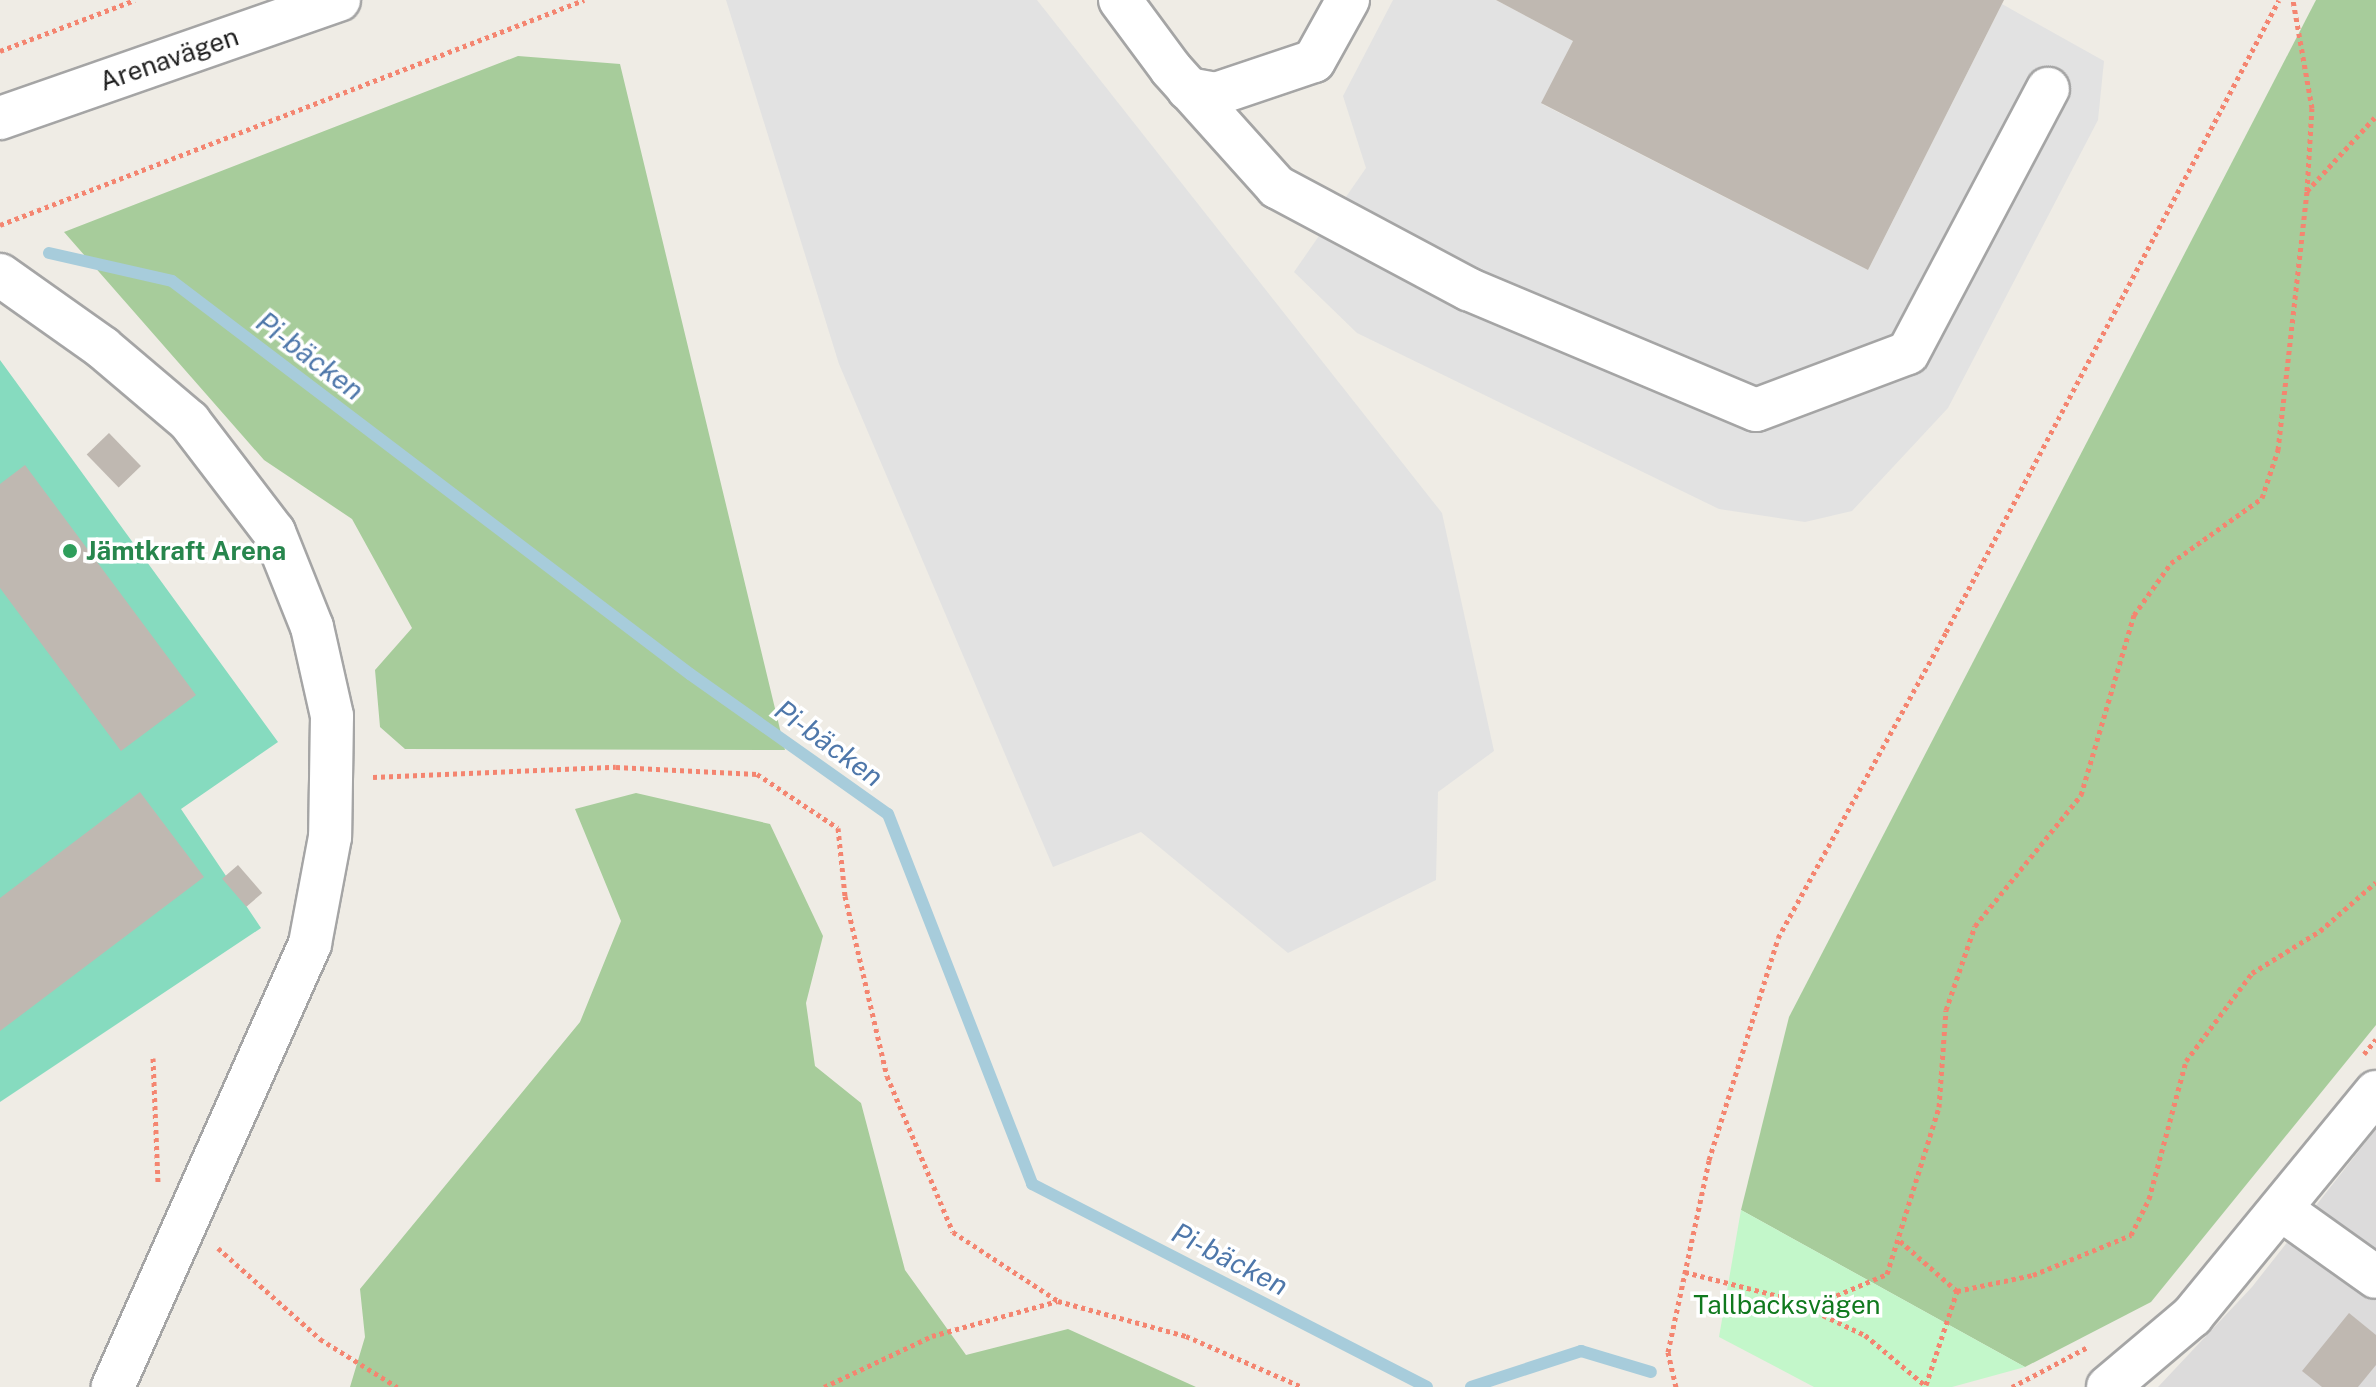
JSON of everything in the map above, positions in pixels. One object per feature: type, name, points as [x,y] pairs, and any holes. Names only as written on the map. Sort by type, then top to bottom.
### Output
[{"type":"street","name":"Arenavägen","points":[[0,118],[339,0]]},
{"type":"street","points":[[1120,0],[1188,89],[1277,187],[1468,289],[1756,410],[1908,353],[2048,89]]},
{"type":"street","points":[[1188,89],[1216,94],[1314,61],[1351,6]]},
{"type":"street","points":[[0,275],[103,348],[189,421],[274,532],[312,627],[333,744],[330,837],[310,944],[113,1387]]},
{"type":"street","points":[[2108,1387],[2192,1316],[2376,1092]]},
{"type":"street","points":[[2282,1210],[2376,1277]]},
{"type":"path","points":[[0,51],[135,0]]},
{"type":"path","points":[[0,225],[584,0]]},
{"type":"path","points":[[1676,1387],[1668,1352],[1709,1160],[1778,938],[1946,632],[2279,0]]},
{"type":"path","points":[[1807,1308],[1887,1274],[1900,1241],[1939,1107],[1946,1010],[1975,926],[2081,795],[2134,615],[2171,563],[2262,498],[2278,450],[2307,191],[2312,108],[2293,0]]},
{"type":"path","points":[[2307,191],[2376,116]]},
{"type":"path","points":[[333,744],[371,777],[616,767],[757,774],[838,828],[845,896],[887,1076],[953,1232],[1058,1301],[1186,1336],[1302,1387]]},
{"type":"path","points":[[1957,1291],[2033,1275],[2131,1235],[2149,1199],[2186,1061],[2252,973],[2320,931],[2376,882]]},
{"type":"path","points":[[153,1058],[158,1182],[234,1266],[320,1339],[397,1387]]},
{"type":"path","points":[[1900,1241],[1957,1291]]},
{"type":"path","points":[[1685,1272],[1807,1308],[1865,1335],[1926,1386],[1957,1291]]},
{"type":"path","points":[[824,1387],[932,1336],[1058,1301]]},
{"type":"shaded area","points":[[726,0],[1037,0],[1442,513],[1494,751],[1438,792],[1436,880],[1288,953],[1141,832],[1053,867],[839,364]]},
{"type":"shaded area","points":[[1393,0],[1496,0],[1573,41],[1542,104],[1868,270],[2002,4],[2104,61],[2098,120],[1948,408],[1852,511],[1805,522],[1719,509],[1357,333],[1294,272],[1366,168],[1343,96]]},
{"type":"shaded area","points":[[2376,1129],[2376,1387],[2158,1387],[2252,1287]]},
{"type":"green space","points":[[2316,0],[2376,0],[2376,1025],[2151,1302],[2025,1367],[1741,1210],[1789,1017]]},
{"type":"green space","points":[[518,56],[620,64],[785,750],[405,749],[380,727],[375,670],[412,628],[352,519],[264,460],[64,232]]},
{"type":"green space","name":"Jämtkraft Arena","points":[[0,360],[278,742],[181,809],[261,928],[0,1102]]},
{"type":"green space","points":[[636,793],[770,824],[823,936],[806,1003],[815,1066],[861,1103],[905,1270],[966,1355],[1068,1329],[1196,1387],[350,1387],[365,1337],[360,1289],[580,1022],[621,921],[575,809]]},
{"type":"green space","name":"Tallbacksvägen","points":[[1741,1210],[2025,1367],[1952,1387],[1814,1387],[1719,1337]]},
{"type":"building","points":[[1496,0],[2004,0],[1868,270],[1541,103],[1573,41]]},
{"type":"building","points":[[109,433],[141,466],[119,488],[87,455]]},
{"type":"building","points":[[25,465],[196,695],[121,751],[0,588],[0,484]]},
{"type":"building","points":[[140,792],[204,877],[0,1031],[0,898]]},
{"type":"building","points":[[238,865],[262,893],[246,907],[222,879]]},
{"type":"building","points":[[2349,1313],[2376,1335],[2376,1365],[2358,1387],[2322,1387],[2302,1371]]},
{"type":"waterway","name":"Pi-bäcken","points":[[49,253],[172,281],[690,674],[888,814],[1032,1184],[1427,1387]]},
{"type":"waterway","name":"Pi-bäcken","points":[[1471,1387],[1581,1351],[1651,1372]]},
{"type":"place","name":"Jämtkraft Arena","points":[[70,551]]}]
